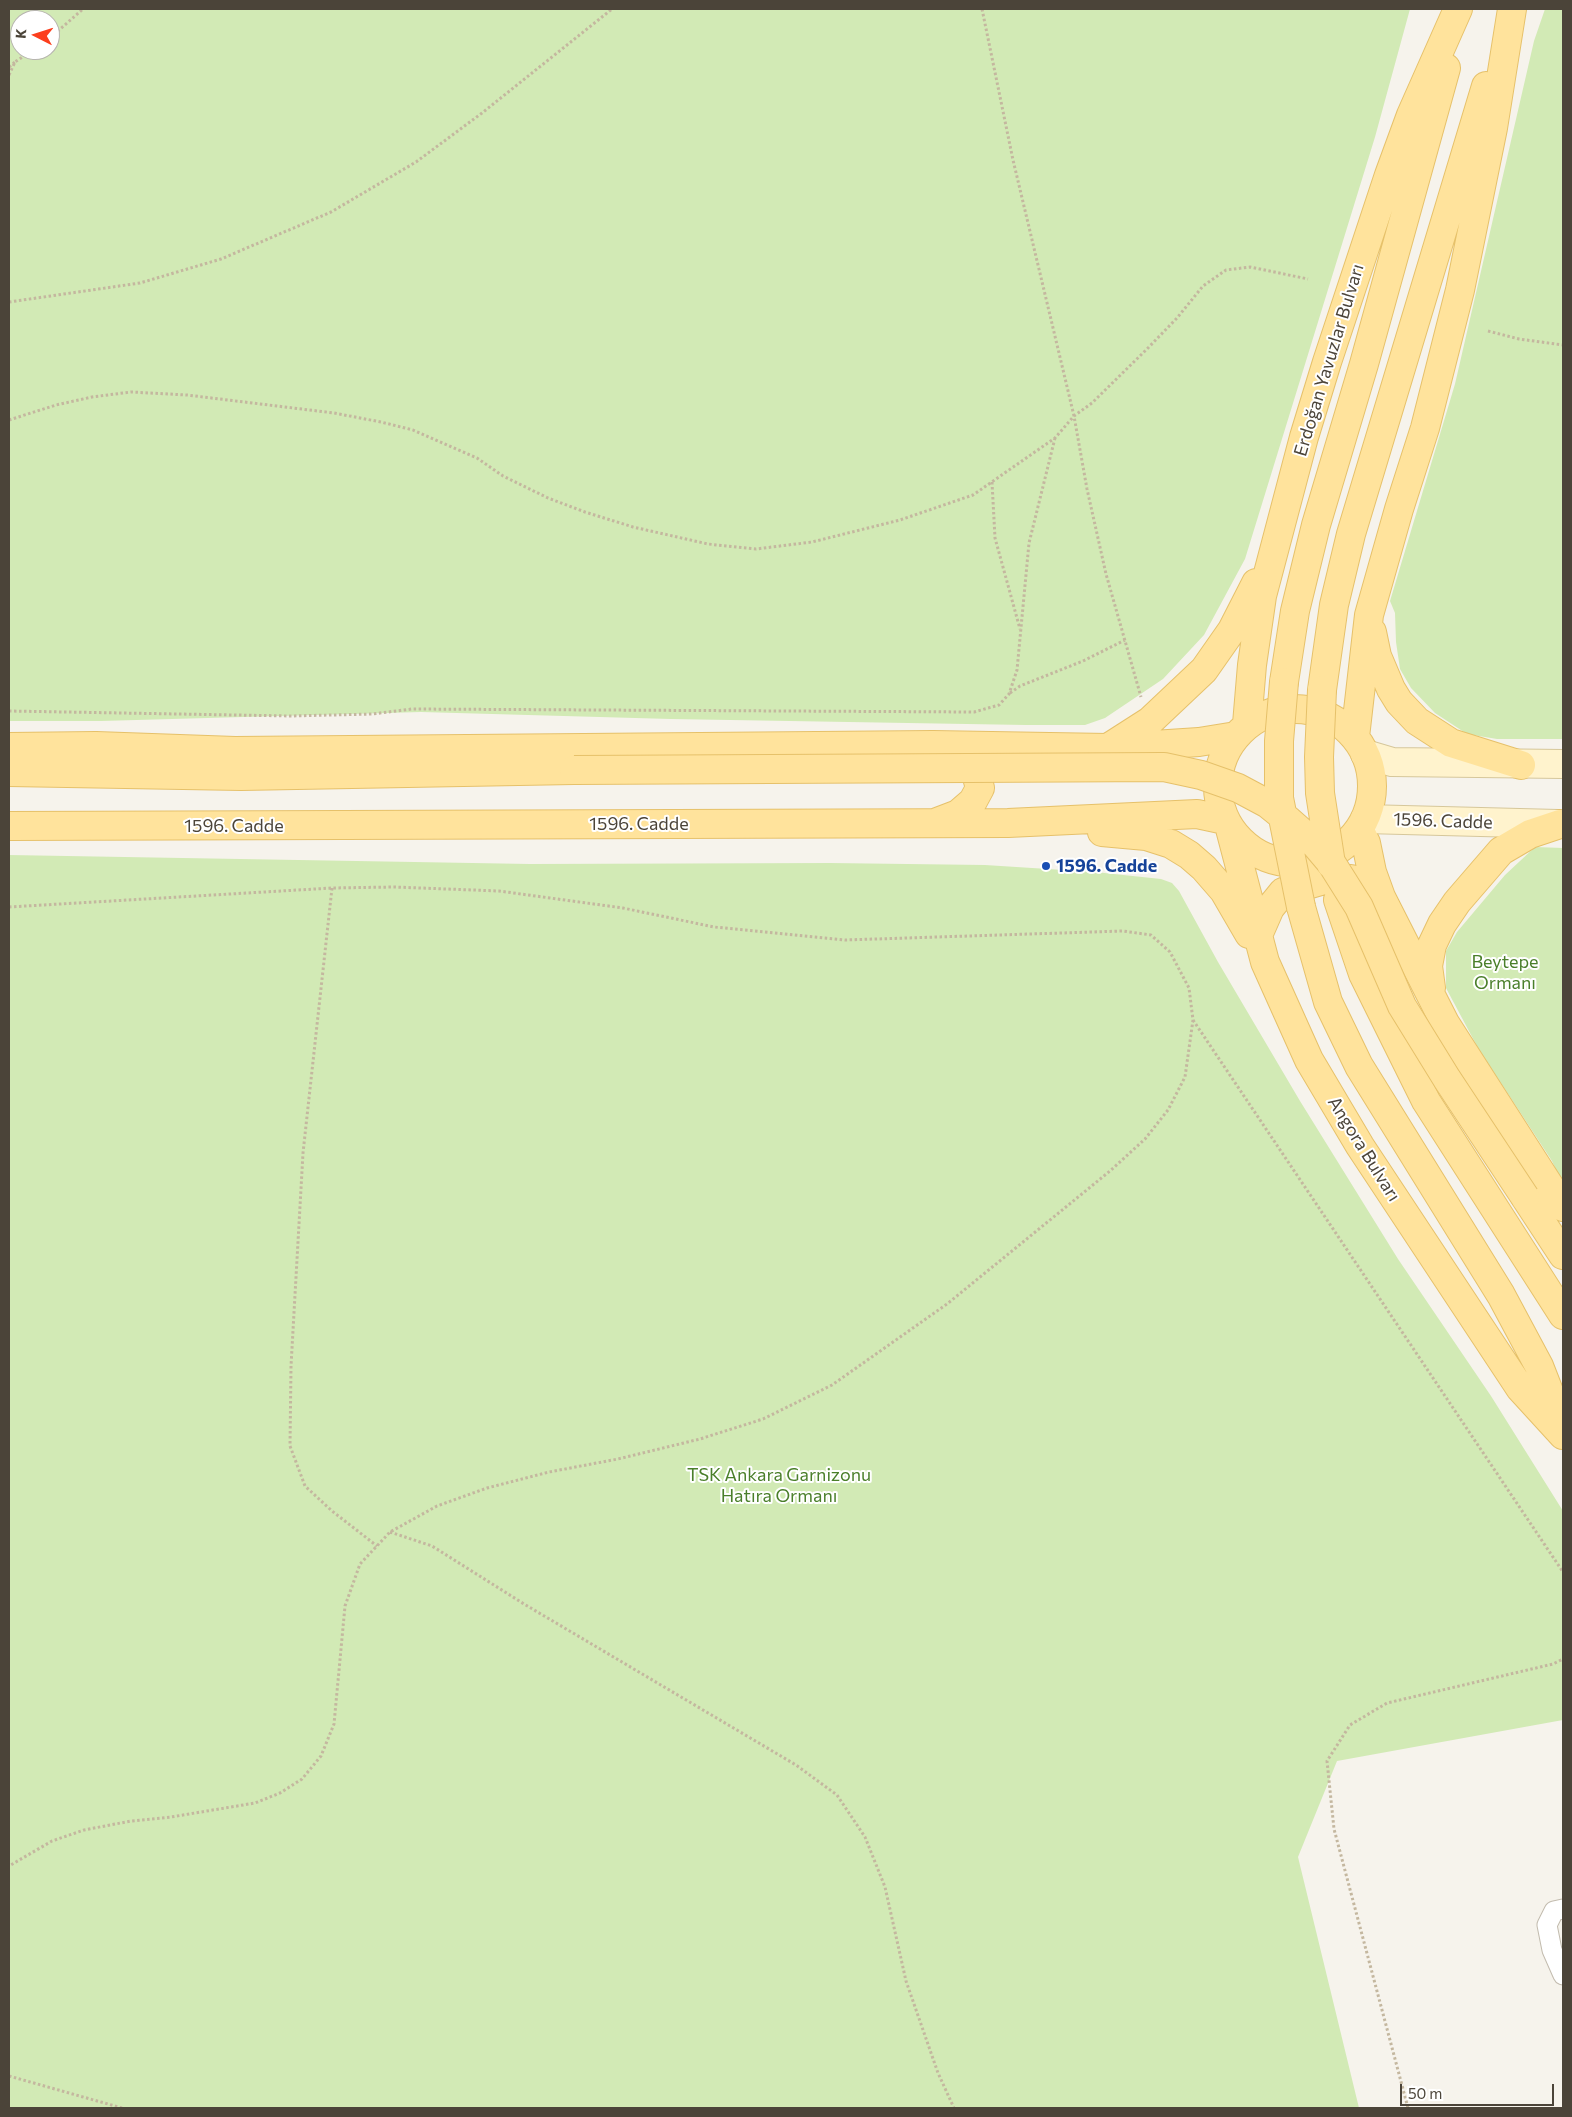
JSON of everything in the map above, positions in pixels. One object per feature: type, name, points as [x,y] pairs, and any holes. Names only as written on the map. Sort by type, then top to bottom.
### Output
[{"type":"main road","name":"Erdoğan Yavuzlar Bulvarı","points":[[1242,730],[1262,596],[1304,437],[1376,212],[1411,115],[1460,9]]},
{"type":"main road","name":"Erdoğan Yavuzlar Bulvarı","points":[[1460,9],[1404,222],[1316,525],[1295,611],[1284,682],[1279,741],[1279,798],[1301,906],[1328,1002],[1359,1066],[1501,1295],[1538,1366],[1563,1427]]},
{"type":"main road","points":[[1360,746],[1369,615],[1399,509],[1425,428],[1460,290],[1493,128],[1511,9]]},
{"type":"main road","points":[[1511,9],[1351,534],[1334,605],[1322,690],[1319,757],[1320,793],[1327,846],[1338,900],[1363,974],[1426,1101],[1563,1315]]},
{"type":"main road","points":[[1108,748],[1150,721],[1204,670],[1221,648],[1236,622],[1276,541]]},
{"type":"main road","points":[[1369,615],[1377,656],[1391,689],[1399,702],[1417,721],[1451,743],[1521,765]]},
{"type":"main road","points":[[9,747],[96,746],[234,751],[933,745],[1108,748],[1199,742],[1242,730],[1277,711],[1299,709],[1320,712],[1339,722],[1360,746],[1370,769],[1372,786],[1370,803],[1362,824],[1344,846],[1325,857],[1304,863],[1283,862],[1263,856],[1245,845],[1228,824],[1218,795],[1218,774],[1225,754],[1242,730]]},
{"type":"main road","points":[[933,745],[975,770],[980,788],[973,801],[958,814],[933,823]]},
{"type":"main road","points":[[1360,746],[1392,762],[1563,764]]},
{"type":"main road","points":[[9,772],[241,776],[574,770],[1111,766],[1164,767],[1200,775],[1238,788],[1268,804],[1315,844],[1332,864],[1358,907],[1402,1006],[1446,1079],[1563,1256]]},
{"type":"main road","name":"1596. Cadde","points":[[9,826],[1008,823],[1197,814],[1228,824]]},
{"type":"main road","points":[[1008,823],[1146,836],[1171,844],[1189,855],[1204,868],[1224,891],[1265,962]]},
{"type":"main road","name":"Angora Bulvarı","points":[[1228,824],[1265,962],[1308,1060],[1360,1146],[1520,1388],[1563,1436]]},
{"type":"main road","points":[[1362,824],[1372,872],[1392,923],[1445,1023],[1563,1207]]},
{"type":"main road","name":"1596. Cadde","points":[[1362,824],[1562,824]]},
{"type":"main road","points":[[1431,994],[1428,966],[1432,946],[1442,924],[1457,902],[1501,851],[1530,834],[1562,824]]},
{"type":"main road","points":[[1259,934],[1270,908],[1283,892],[1309,883],[1327,879],[1351,879],[1364,883],[1381,898]]},
{"type":"street","points":[[1563,1909],[1554,1911],[1547,1925],[1552,1950],[1563,1975]]},
{"type":"path","points":[[60,29],[83,9]]},
{"type":"path","points":[[9,302],[140,283],[222,259],[331,212],[416,162],[482,113],[612,9]]},
{"type":"path","points":[[982,9],[1013,160],[1074,416],[1087,489],[1106,574],[1150,721]]},
{"type":"path","points":[[9,67],[19,60]]},
{"type":"path","points":[[9,75],[16,62]]},
{"type":"path","points":[[9,420],[92,397],[131,392],[187,395],[334,413],[412,430],[477,458],[503,476],[548,498],[633,528],[708,544],[756,549],[812,542],[900,520],[973,496],[1055,438],[1074,416],[1092,403],[1146,350],[1177,318],[1203,286],[1226,270],[1250,267],[1308,279]]},
{"type":"path","points":[[1488,331],[1519,340],[1563,345]]},
{"type":"path","points":[[1010,694],[1017,670],[1030,543],[1055,438]]},
{"type":"path","points":[[992,482],[995,538],[1021,632]]},
{"type":"path","points":[[9,710],[291,716],[372,714],[412,709],[974,712],[999,705],[1020,686],[1082,661],[1125,640]]},
{"type":"path","points":[[9,906],[394,886],[499,891],[623,908],[714,927],[845,940],[1123,931],[1151,934],[1170,952],[1189,988],[1193,1020],[1186,1077],[1168,1110],[1145,1140],[1110,1171],[947,1304],[832,1385],[763,1419],[700,1439],[618,1459],[549,1472],[487,1488],[437,1506],[390,1532],[360,1564],[345,1606],[334,1724],[321,1756],[302,1779],[280,1793],[255,1803],[171,1817],[131,1821],[84,1830],[52,1841],[9,1866]]},
{"type":"path","points":[[332,888],[303,1153],[291,1366],[290,1446],[305,1486],[332,1511],[376,1546]]},
{"type":"path","points":[[1193,1020],[1563,1572]]},
{"type":"path","points":[[390,1532],[432,1546],[524,1604],[796,1765],[837,1795],[865,1837],[885,1887],[906,1981],[938,2073],[954,2108]]},
{"type":"path","points":[[1408,2108],[1334,1829],[1327,1761],[1350,1725],[1388,1703],[1553,1664],[1563,1659]]},
{"type":"path","points":[[9,2076],[122,2108]]},
{"type":"green space","points":[[9,9],[1410,9],[1375,137],[1245,559],[1204,635],[1163,679],[1105,718],[1085,725],[1026,725],[671,719],[421,712],[101,721],[9,721]]},
{"type":"green space","points":[[1545,9],[1563,9],[1563,739],[1497,739],[1467,734],[1435,713],[1411,688],[1400,669],[1396,642],[1395,613],[1390,601],[1455,384],[1534,41]]},
{"type":"green space","name":"Beytepe Ormanı","points":[[1535,847],[1563,848],[1563,1185],[1552,1161],[1478,1048],[1446,988],[1446,951],[1457,932],[1505,875]]},
{"type":"green space","name":"TSK Ankara Garnizonu Hatıra Ormanı","points":[[9,855],[530,864],[830,863],[985,865],[1095,872],[1161,879],[1172,883],[1179,891],[1218,962],[1300,1101],[1398,1259],[1491,1396],[1563,1511],[1563,1720],[1337,1761],[1298,1857],[1359,2108],[9,2108]]},
{"type":"place","name":"1596. Cadde","points":[[1046,866]]}]
